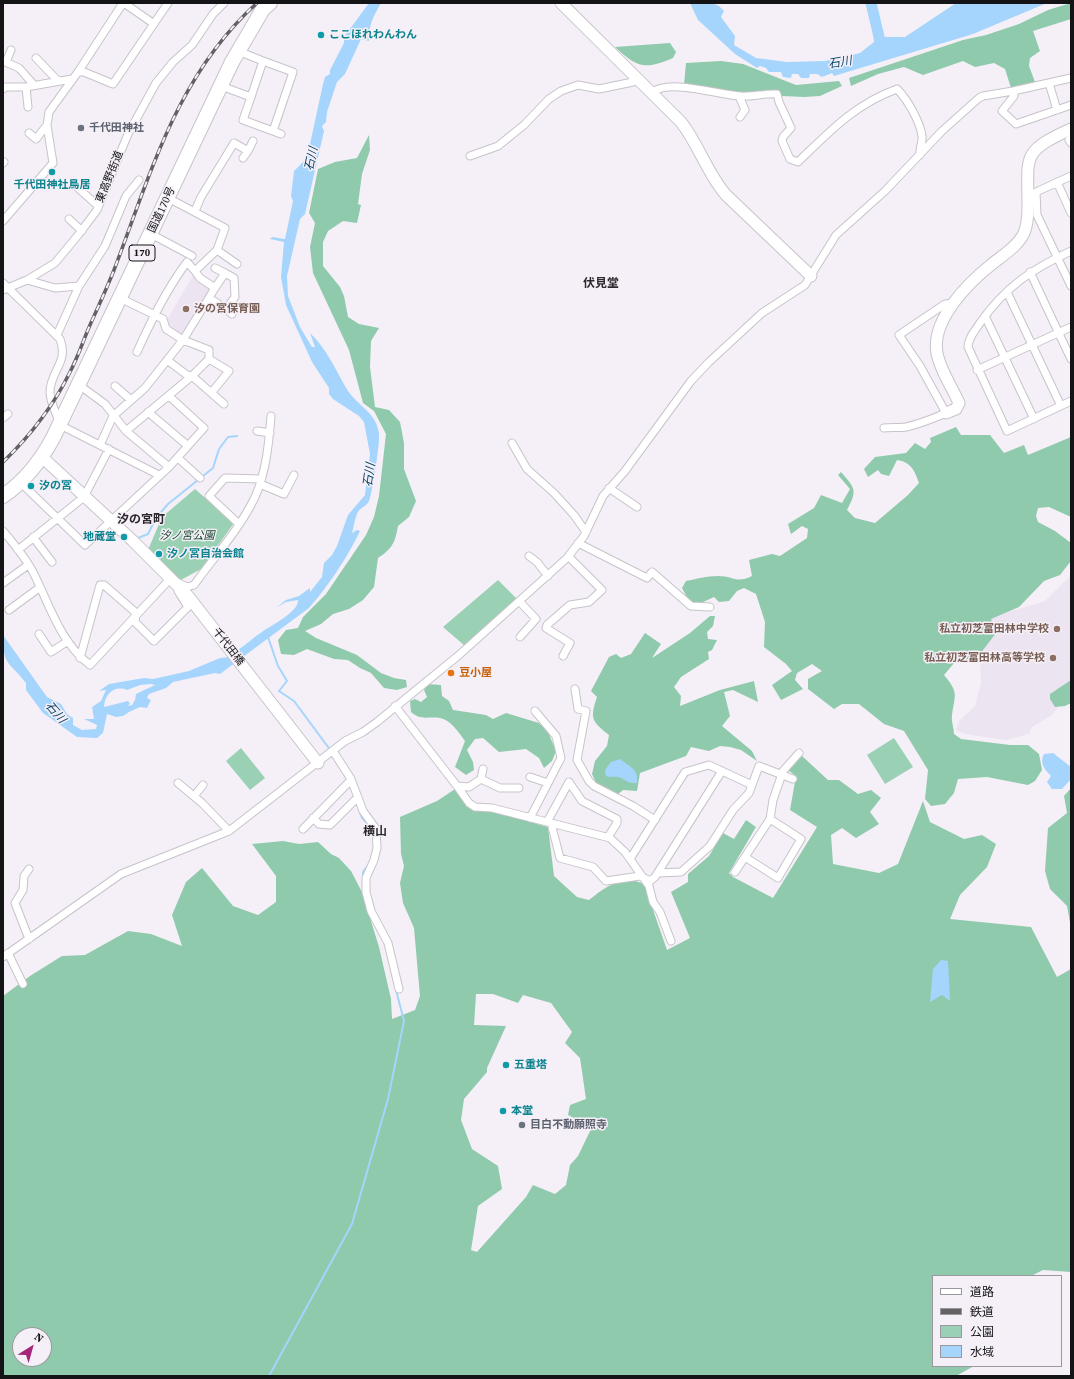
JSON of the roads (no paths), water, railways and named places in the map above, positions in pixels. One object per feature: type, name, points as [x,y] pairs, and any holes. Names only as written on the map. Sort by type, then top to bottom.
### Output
[{"type":"highway","name":"国道170号","points":[[3,496],[20,482],[42,457],[60,425],[238,51],[263,9],[270,3]]},
{"type":"street","points":[[3,221],[54,163],[47,125],[49,112],[78,72],[123,3],[154,24]]},
{"type":"street","points":[[78,72],[84,72],[113,84],[168,3]]},
{"type":"street","name":"東高野街道","points":[[6,289],[27,280],[55,263],[82,231],[98,206],[128,134],[156,83],[173,62],[192,45],[213,14],[224,3]]},
{"type":"street","points":[[561,3],[678,120],[691,136],[707,169],[726,195],[811,276]]},
{"type":"street","points":[[11,50],[4,62],[18,68],[34,85]]},
{"type":"street","points":[[238,51],[292,72],[273,131]]},
{"type":"street","points":[[36,58],[58,81]]},
{"type":"street","points":[[263,61],[243,120],[281,134]]},
{"type":"street","points":[[470,156],[498,146],[524,125],[549,99],[561,91],[578,85],[599,89],[634,82],[637,78]]},
{"type":"street","points":[[23,984],[6,955],[121,874],[229,831],[345,741],[363,732],[459,655],[520,602],[568,556],[586,532],[603,496],[625,471],[691,382],[709,362],[758,317],[802,288],[836,235],[885,191],[942,131],[979,98],[1071,78]]},
{"type":"street","points":[[3,89],[5,87],[26,87],[72,79]]},
{"type":"street","points":[[1049,83],[1057,110]]},
{"type":"street","points":[[221,86],[251,97]]},
{"type":"street","points":[[26,87],[28,107]]},
{"type":"street","points":[[652,93],[659,88],[679,87],[739,96],[777,94],[791,128],[783,137],[782,141],[790,159],[798,162],[849,115],[871,99],[897,89],[912,109],[923,137],[920,147],[920,155]]},
{"type":"street","points":[[1013,91],[1014,96],[1002,111],[1016,124],[1071,106]]},
{"type":"street","points":[[739,96],[745,110],[740,117]]},
{"type":"street","points":[[29,134],[36,139],[47,125]]},
{"type":"street","points":[[884,428],[896,426],[904,427],[923,423],[956,408],[959,403],[941,365],[937,343],[940,327],[970,281],[1015,245],[1025,232],[1028,212],[1028,163],[1032,153],[1050,139],[1071,129]]},
{"type":"street","points":[[1071,139],[1069,140],[1071,144]]},
{"type":"street","points":[[243,158],[253,142]]},
{"type":"street","points":[[195,211],[201,198],[234,143],[248,151]]},
{"type":"street","points":[[1038,147],[1034,161],[1037,215],[1071,286]]},
{"type":"street","points":[[1036,192],[1071,176]]},
{"type":"street","points":[[57,335],[79,286],[105,246],[126,196],[139,180]]},
{"type":"street","points":[[1056,182],[1071,213]]},
{"type":"street","points":[[78,188],[98,206]]},
{"type":"street","points":[[168,198],[225,228],[217,250],[195,271]]},
{"type":"street","points":[[69,219],[82,231]]},
{"type":"street","points":[[151,234],[192,256]]},
{"type":"street","points":[[217,250],[237,264]]},
{"type":"street","points":[[1071,251],[1030,272],[1007,292],[985,316],[968,342],[969,351],[1007,431],[1071,401]]},
{"type":"street","points":[[137,352],[154,314],[174,279],[187,262],[200,278],[215,288]]},
{"type":"street","points":[[215,268],[234,278],[235,297],[226,309]]},
{"type":"street","points":[[1030,272],[1071,359]]},
{"type":"street","points":[[100,445],[114,416],[145,388],[183,340],[225,273]]},
{"type":"street","points":[[27,280],[55,288],[79,286]]},
{"type":"street","points":[[3,283],[6,289],[57,335],[64,349],[50,390],[60,425],[159,475]]},
{"type":"street","points":[[1007,292],[1061,406]]},
{"type":"street","points":[[120,298],[163,319],[166,329],[183,340],[208,350],[209,360]]},
{"type":"street","points":[[208,298],[232,314]]},
{"type":"street","points":[[946,413],[920,366],[899,335],[945,304],[955,302]]},
{"type":"street","points":[[985,316],[1034,419]]},
{"type":"street","points":[[978,370],[1071,327]]},
{"type":"street","points":[[167,360],[187,376],[192,376],[224,404]]},
{"type":"street","points":[[126,431],[169,396],[209,360]]},
{"type":"street","points":[[209,360],[229,371],[212,392]]},
{"type":"street","points":[[79,385],[105,404],[126,431],[170,467]]},
{"type":"street","points":[[115,386],[131,400]]},
{"type":"street","points":[[20,482],[85,545],[159,475],[170,467],[204,428],[169,396]]},
{"type":"street","points":[[148,412],[188,446]]},
{"type":"street","points":[[172,581],[187,587],[194,585],[239,524],[255,498],[261,481],[270,433],[271,416]]},
{"type":"street","points":[[257,431],[270,433]]},
{"type":"street","points":[[512,443],[526,469],[554,493],[574,515],[586,532]]},
{"type":"street","points":[[18,550],[84,497],[109,449]]},
{"type":"street","name":"千代田橋","points":[[42,457],[110,520],[201,611],[318,763]]},
{"type":"street","points":[[178,458],[200,478]]},
{"type":"street","points":[[239,524],[209,496],[225,478],[261,481],[284,494],[294,475]]},
{"type":"street","points":[[609,488],[637,508]]},
{"type":"street","points":[[3,531],[28,565],[48,608],[68,641],[80,658],[90,665],[136,615],[172,581]]},
{"type":"street","points":[[33,537],[52,562]]},
{"type":"street","points":[[578,543],[646,578],[652,572],[691,606],[710,607]]},
{"type":"street","points":[[529,556],[537,562],[548,576]]},
{"type":"street","points":[[563,656],[570,643],[546,628],[547,625],[570,605],[589,602],[602,590],[568,556]]},
{"type":"street","points":[[6,579],[28,565]]},
{"type":"street","points":[[136,615],[135,622],[154,641],[188,608],[172,581]]},
{"type":"street","points":[[80,658],[100,585],[104,585],[136,615]]},
{"type":"street","points":[[9,610],[17,600],[39,588]]},
{"type":"street","points":[[520,602],[536,619],[520,637]]},
{"type":"street","points":[[43,637],[51,652],[68,641]]},
{"type":"street","points":[[575,689],[578,709],[586,711],[577,760],[589,781],[654,820]]},
{"type":"street","points":[[395,706],[469,803],[475,807],[492,808],[608,837],[625,852],[645,878],[649,886],[653,902],[660,912],[671,941]]},
{"type":"street","points":[[530,818],[561,758],[556,736],[535,711]]},
{"type":"street","points":[[333,751],[351,780],[363,811],[376,830],[378,837],[374,860],[366,878],[366,892],[371,911],[388,943],[399,989]]},
{"type":"street","points":[[735,872],[770,819],[773,800],[782,774],[799,753]]},
{"type":"street","points":[[630,859],[685,772],[709,765],[752,784]]},
{"type":"street","points":[[658,873],[681,872],[710,846],[732,810],[749,793],[759,766],[793,779]]},
{"type":"street","points":[[457,786],[469,787],[481,780],[483,769]]},
{"type":"street","points":[[608,837],[617,823],[617,820],[582,801],[569,782],[549,823],[560,858],[593,868],[606,881],[640,876],[650,881],[658,873],[722,771]]},
{"type":"street","points":[[530,777],[548,783]]},
{"type":"street","points":[[302,828],[351,780]]},
{"type":"street","points":[[481,780],[500,788],[519,788]]},
{"type":"street","points":[[178,783],[194,796],[229,831]]},
{"type":"street","points":[[194,796],[203,785]]},
{"type":"street","points":[[313,818],[319,824],[330,824],[358,797]]},
{"type":"street","points":[[745,857],[778,878],[801,840],[770,819]]},
{"type":"street","points":[[29,869],[24,876],[23,890],[15,903],[29,939]]},
{"type":"water","name":"石川","points":[[369,3],[381,3],[374,16],[369,41],[361,39],[345,74],[337,82],[327,112],[326,122],[322,126],[324,131],[305,214],[300,219],[287,276],[288,296],[300,327],[312,347],[315,347],[310,333],[316,339],[331,360],[348,391],[370,414],[378,429],[378,448],[374,479],[369,501],[357,514],[352,533],[357,530],[360,531],[337,571],[309,608],[220,674],[215,673],[173,682],[166,688],[149,694],[147,698],[151,700],[147,708],[140,707],[123,716],[116,717],[107,714],[103,733],[97,738],[77,737],[43,713],[26,690],[26,683],[6,658],[3,645],[3,635],[47,697],[61,704],[67,714],[73,718],[73,725],[82,730],[96,729],[97,725],[84,719],[94,719],[92,707],[101,701],[106,690],[99,691],[109,684],[144,678],[153,679],[189,671],[220,658],[229,657],[240,651],[239,649],[289,614],[297,605],[298,600],[286,602],[277,607],[286,600],[299,596],[310,588],[310,592],[322,577],[324,563],[332,555],[337,546],[348,515],[365,495],[370,454],[364,422],[359,416],[333,399],[329,394],[329,388],[312,362],[286,305],[281,277],[284,242],[270,239],[272,237],[285,239],[293,201],[291,196],[294,171],[307,158],[325,77],[330,74],[330,70],[344,43],[344,37]],"holes":[[[140,685],[155,685],[136,694],[132,705],[127,706],[130,704],[128,701],[104,707],[106,698],[114,690],[127,690]]]},
{"type":"water","name":"石川","points":[[690,3],[709,3],[721,7],[724,11],[721,17],[735,36],[734,45],[756,58],[787,62],[825,61],[860,53],[874,42],[873,28],[878,26],[884,37],[905,37],[956,3],[1047,3],[973,34],[834,76],[832,73],[822,77],[817,74],[810,74],[809,78],[801,78],[798,74],[792,74],[791,78],[783,77],[781,72],[769,72],[766,68],[760,66],[757,68],[735,54],[698,20]]},
{"type":"water","points":[[1053,753],[1071,767],[1071,779],[1062,789],[1052,789],[1047,782],[1051,776],[1042,763],[1044,754]]},
{"type":"water","points":[[620,759],[635,771],[637,774],[637,783],[629,782],[619,777],[606,776],[605,770],[611,762]]},
{"type":"water","points":[[941,960],[948,961],[950,1001],[942,995],[930,1002],[933,969]]},
{"type":"waterway","points":[[871,3],[880,41]]},
{"type":"waterway","points":[[138,538],[148,534],[156,518],[168,504],[213,468],[219,449],[228,437],[237,436]]},
{"type":"waterway","points":[[268,637],[278,666],[287,681],[279,691],[294,701],[331,751]]},
{"type":"waterway","points":[[360,812],[362,818],[369,825]]},
{"type":"waterway","points":[[363,878],[363,872],[369,864]]},
{"type":"waterway","points":[[269,1376],[352,1224],[388,1099],[404,1021],[396,990]]},
{"type":"railway","points":[[3,462],[22,442],[49,408],[73,366],[114,270],[154,162],[169,127],[186,94],[206,61],[229,31],[257,3]]},
{"type":"place","name":"ここほれわんわん","points":[[321,35]]},
{"type":"place","name":"千代田神社","points":[[81,128]]},
{"type":"place","name":"千代田神社鳥居","points":[[52,172]]},
{"type":"place","name":"汐の宮保育園","points":[[186,309]]},
{"type":"place","name":"汐の宮","points":[[31,486]]},
{"type":"place","name":"地蔵堂","points":[[124,537]]},
{"type":"place","name":"汐ノ宮自治会館","points":[[159,554]]},
{"type":"place","name":"私立初芝富田林中学校","points":[[1057,629]]},
{"type":"place","name":"私立初芝富田林高等学校","points":[[1053,658]]},
{"type":"place","name":"豆小屋","points":[[451,673]]},
{"type":"place","name":"五重塔","points":[[506,1065]]},
{"type":"place","name":"本堂","points":[[503,1111]]},
{"type":"place","name":"目白不動願照寺","points":[[522,1125]]},
{"type":"district","name":"伏見堂","points":[[601,284]]},
{"type":"district","name":"汐の宮町","points":[[141,520]]},
{"type":"district","name":"横山","points":[[375,832]]},
{"type":"park label","name":"汐ノ宮公園","points":[[187,536]]}]
